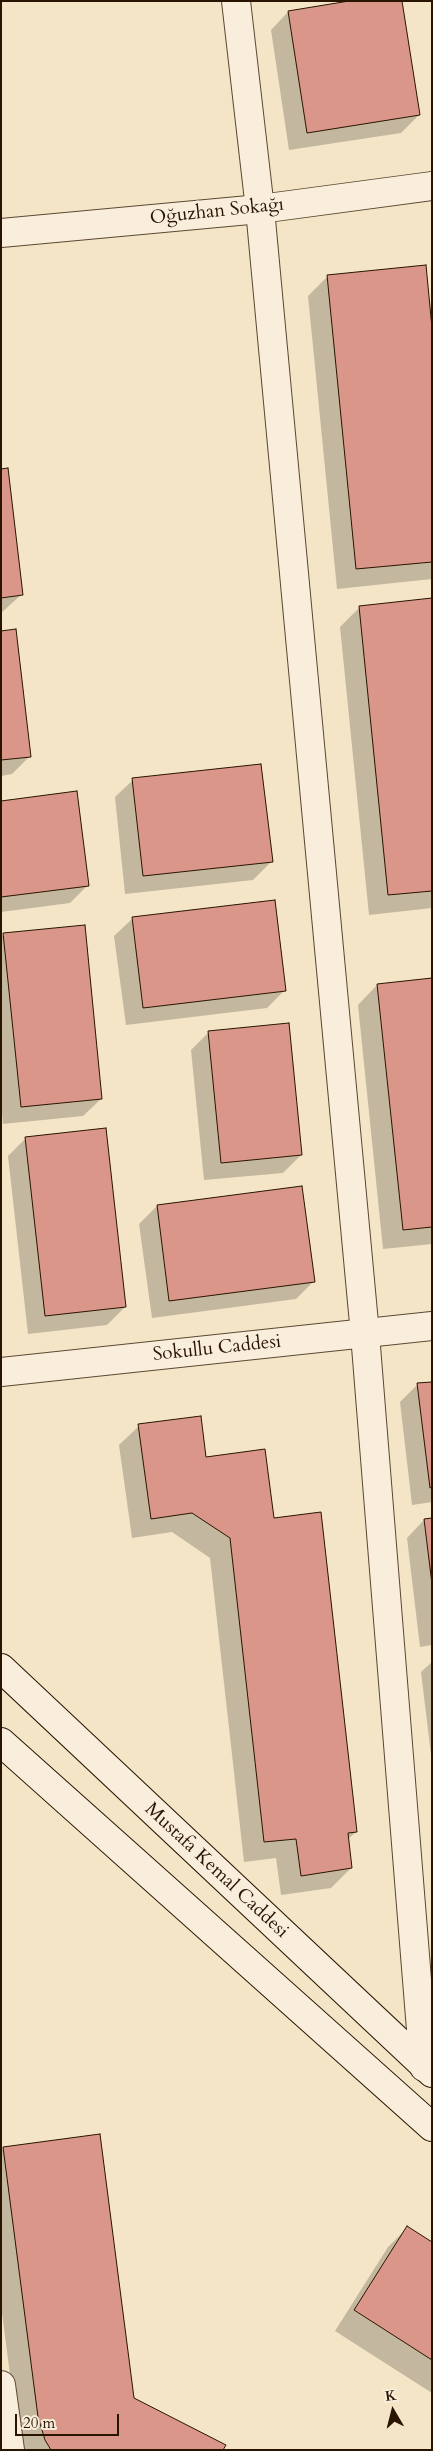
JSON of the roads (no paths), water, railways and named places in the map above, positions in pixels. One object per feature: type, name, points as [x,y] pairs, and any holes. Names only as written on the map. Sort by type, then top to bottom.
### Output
[{"type":"street","points":[[236,1],[260,209],[365,1334],[428,2070]]},
{"type":"street","name":"Oğuzhan Sokağı","points":[[1,233],[260,209],[432,186]]},
{"type":"street","name":"Sokullu Caddesi","points":[[1,1372],[432,1326]]},
{"type":"street","name":"Mustafa Kemal Caddesi","points":[[1,1668],[428,2070]]},
{"type":"street","points":[[1,1742],[432,2127]]},
{"type":"street","points":[[1,2385],[10,2450]]}]
